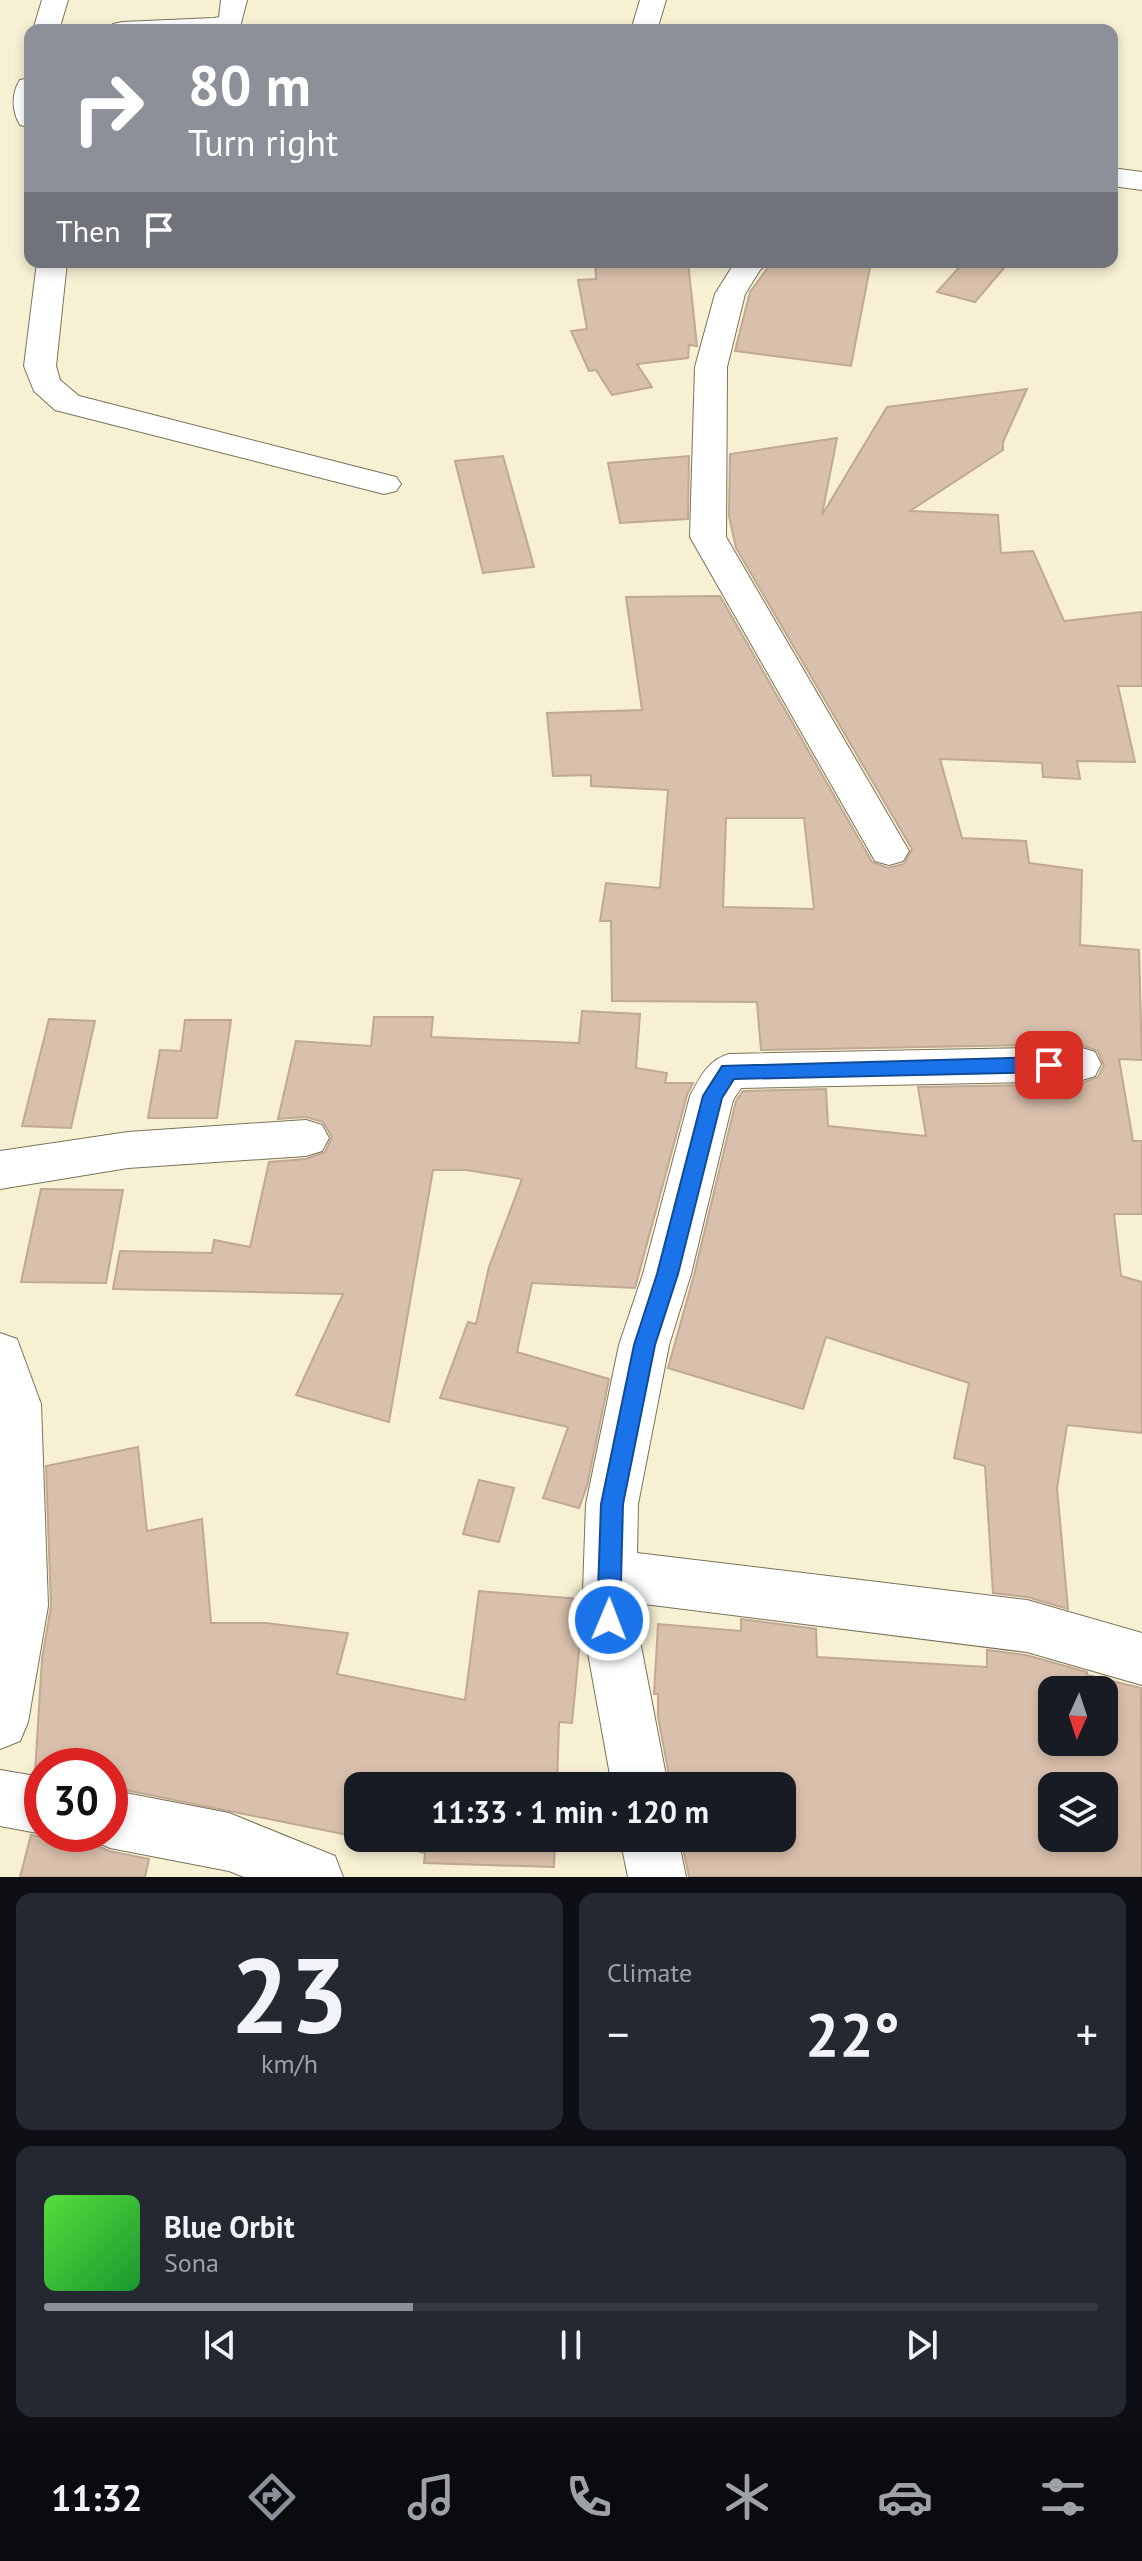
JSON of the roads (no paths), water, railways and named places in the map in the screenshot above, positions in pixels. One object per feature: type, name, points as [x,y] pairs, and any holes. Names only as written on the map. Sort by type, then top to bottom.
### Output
[{"type":"street","points":[[48,24],[55,0]]},
{"type":"street","points":[[225,24],[231,21],[234,0]]},
{"type":"street","points":[[646,24],[653,0]]},
{"type":"street","points":[[1118,178],[1142,181]]},
{"type":"street","points":[[51,268],[40,366],[45,384],[67,403],[384,484]]},
{"type":"street","points":[[746,268],[730,294],[711,367],[708,537],[889,851]]},
{"type":"street","points":[[637,1772],[609,1620],[612,1504],[644,1345],[667,1274],[712,1096],[729,1071],[1079,1064]]},
{"type":"street","points":[[0,1170],[128,1150],[306,1138]]},
{"type":"street","points":[[0,1722],[21,1606],[16,1404],[1,1357]]},
{"type":"street","points":[[610,1575],[1027,1626],[1142,1659]]},
{"type":"street","points":[[0,1798],[24,1803]]},
{"type":"street","points":[[128,1822],[229,1842],[314,1877]]},
{"type":"street","points":[[652,1852],[657,1877]]}]
